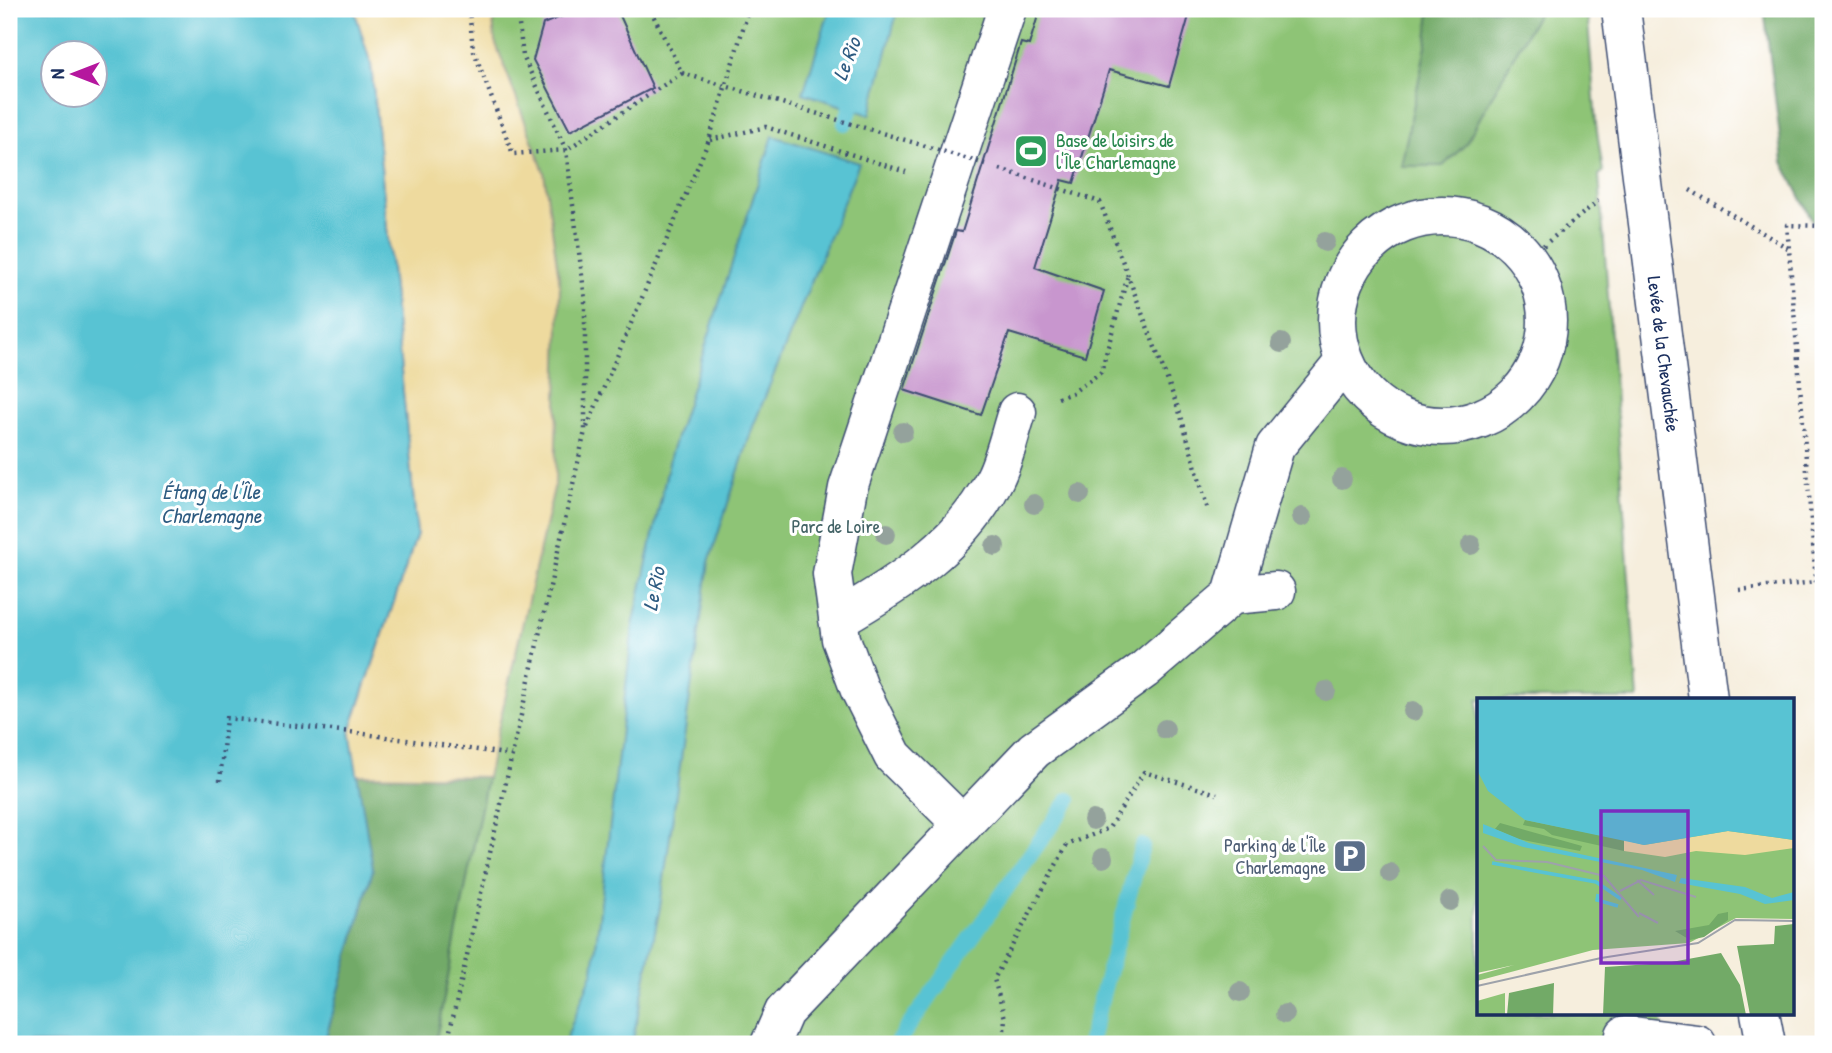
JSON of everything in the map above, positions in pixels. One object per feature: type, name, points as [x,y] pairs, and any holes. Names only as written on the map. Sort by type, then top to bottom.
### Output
[{"type":"street","points":[[963,825],[893,756],[859,688],[841,639],[832,574],[848,488],[1007,9]]},
{"type":"street","name":"Levée de la Chevauchée","points":[[1621,9],[1708,698]]},
{"type":"street","points":[[1443,216],[1475,221],[1504,236],[1527,259],[1543,290],[1548,325],[1541,360],[1522,390],[1513,398],[1495,412],[1462,425],[1425,425],[1392,414],[1364,391],[1345,360],[1338,336],[1337,310],[1343,286],[1359,257],[1382,234],[1411,220],[1443,216]]},
{"type":"street","points":[[770,1044],[784,1012],[1034,750],[1144,670],[1232,595],[1275,447],[1345,360]]},
{"type":"street","points":[[838,619],[876,597],[925,562],[968,523],[996,477],[1017,412]]},
{"type":"street","points":[[1232,595],[1276,591]]},
{"type":"street","points":[[1760,1014],[1766,1044]]},
{"type":"street","points":[[1625,1035],[1697,1044]]},
{"type":"path","points":[[470,9],[473,49],[513,154],[566,150],[682,73]]},
{"type":"path","points":[[517,9],[523,56],[566,150],[585,299],[585,431]]},
{"type":"path","points":[[650,9],[682,73],[1100,201],[1181,416],[1210,519]]},
{"type":"path","points":[[447,1044],[585,431],[709,140],[749,9]]},
{"type":"path","points":[[709,140],[766,127],[902,171]]},
{"type":"path","points":[[1693,594],[1816,582],[1787,225],[1823,226]]},
{"type":"path","points":[[1017,412],[1072,393],[1101,372],[1128,275]]},
{"type":"path","points":[[220,780],[226,718],[512,755]]},
{"type":"path","points":[[1003,1044],[1005,1018],[994,979],[1067,845],[1108,828],[1144,772],[1217,794]]},
{"type":"green space","name":"Parc de Loire","points":[[9,9],[1587,9],[1596,124],[1603,172],[1599,175],[1638,698],[1477,698],[1477,1014],[1661,1014],[1664,1044],[9,1044]]},
{"type":"green space","points":[[1430,9],[1540,9],[1465,145],[1443,166],[1401,166],[1427,41]]},
{"type":"green space","points":[[1764,9],[1823,9],[1823,242],[1783,162]]},
{"type":"green space","points":[[356,775],[487,777],[435,1044],[324,1044],[373,869]]},
{"type":"sand","points":[[354,9],[492,9],[495,41],[544,172],[560,285],[555,484],[487,777],[356,775],[350,732],[417,534],[371,65]]},
{"type":"water","name":"Étang de l'Île Charlemagne","points":[[9,9],[354,9],[371,65],[417,534],[350,731],[373,869],[324,1044],[9,1044]]},
{"type":"water","points":[[830,9],[898,9],[870,115],[803,93]]},
{"type":"water","points":[[773,136],[859,163],[752,429],[709,562],[660,907],[632,1044],[564,1044],[593,971],[633,626],[671,453]]},
{"type":"building","points":[[581,9],[617,9],[653,88],[570,131],[533,60],[543,24]]},
{"type":"building","points":[[1040,9],[1191,9],[1169,86],[1109,70],[1074,183],[1062,180],[1035,267],[1104,291],[1085,356],[1009,333],[981,415],[904,390],[956,231],[962,232],[1021,43],[1029,45]]},
{"type":"waterway","name":"Le Rio","points":[[845,123],[858,90]]},
{"type":"waterway","points":[[896,1044],[1069,800]]},
{"type":"waterway","points":[[1089,1044],[1142,846]]},
{"type":"place","name":"Base de loisirs de l'Île Charlemagne","points":[[1031,151]]},
{"type":"place","name":"Parking de l'Île Charlemagne","points":[[1350,856]]}]
